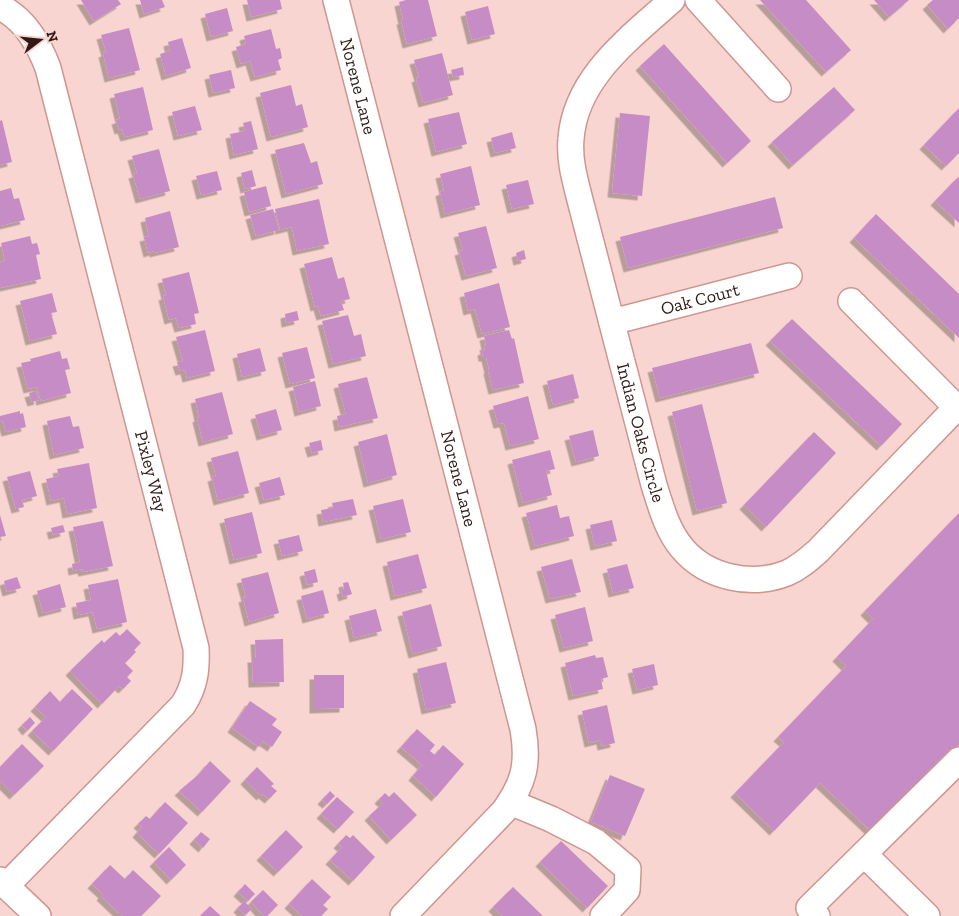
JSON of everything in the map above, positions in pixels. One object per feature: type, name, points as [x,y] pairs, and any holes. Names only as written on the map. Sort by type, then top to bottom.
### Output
[{"type":"street","name":"Norene Lane","points":[[336,0],[523,729],[526,748],[526,766],[522,782],[504,811],[403,916]]},
{"type":"street","name":"Indian Oaks Circle","points":[[672,0],[621,46],[599,70],[581,100],[573,122],[570,140],[572,164],[654,485],[668,526],[682,548],[695,560],[718,573],[736,578],[754,580],[771,578],[800,566],[818,551],[958,407]]},
{"type":"street","points":[[698,0],[778,89]]},
{"type":"street","name":"Pixley Way","points":[[0,7],[13,15],[31,34],[41,50],[48,68],[193,638],[197,667],[195,681],[183,705],[3,883]]},
{"type":"street","name":"Oak Court","points":[[612,322],[789,276]]},
{"type":"street","points":[[851,301],[958,407]]},
{"type":"street","points":[[817,916],[810,908],[959,760]]},
{"type":"street","points":[[510,802],[551,819],[596,842],[628,869],[627,890],[603,916]]},
{"type":"street","points":[[864,854],[927,916]]},
{"type":"street","points":[[3,883],[38,916]]},
{"type":"building","points":[[81,0],[118,0],[121,4],[94,21]]},
{"type":"building","points":[[140,0],[162,0],[165,7],[144,14]]},
{"type":"building","points":[[247,0],[280,0],[282,9],[251,17]]},
{"type":"building","points":[[406,0],[428,0],[437,36],[407,44],[399,2]]},
{"type":"building","points":[[760,0],[806,0],[851,50],[826,72]]},
{"type":"building","points":[[874,0],[909,0],[889,17]]},
{"type":"building","points":[[933,0],[959,0],[959,18],[948,29],[927,5]]},
{"type":"building","points":[[488,6],[495,34],[472,40],[465,12]]},
{"type":"building","points":[[227,8],[233,31],[211,37],[205,14]]},
{"type":"building","points":[[129,28],[140,70],[109,78],[103,53],[106,52],[101,35]]},
{"type":"building","points":[[271,29],[276,49],[280,48],[282,58],[278,60],[281,70],[255,77],[250,61],[241,64],[236,47],[246,44],[244,36]]},
{"type":"building","points":[[182,38],[191,68],[166,76],[160,54],[170,51],[168,42]]},
{"type":"building","points":[[664,44],[751,141],[727,163],[640,66]]},
{"type":"building","points":[[442,53],[453,95],[423,103],[416,78],[419,77],[414,60]]},
{"type":"building","points":[[463,67],[464,75],[453,77],[451,70]]},
{"type":"building","points":[[231,70],[235,88],[213,93],[209,75]]},
{"type":"building","points":[[291,85],[296,106],[302,104],[308,127],[271,137],[260,93]]},
{"type":"building","points":[[143,87],[153,130],[125,137],[122,129],[119,130],[116,120],[120,119],[114,94]]},
{"type":"building","points":[[834,87],[855,110],[793,165],[772,142]]},
{"type":"building","points":[[195,106],[202,130],[178,136],[172,112]]},
{"type":"building","points":[[959,108],[959,153],[946,166],[924,145]]},
{"type":"building","points":[[459,112],[467,144],[436,152],[428,119]]},
{"type":"building","points":[[620,113],[650,116],[642,196],[612,193]]},
{"type":"building","points":[[2,120],[12,162],[0,165],[0,121]]},
{"type":"building","points":[[251,121],[258,149],[234,155],[230,134],[245,131],[243,123]]},
{"type":"building","points":[[512,132],[516,148],[495,153],[491,138]]},
{"type":"building","points":[[304,143],[311,163],[317,161],[323,184],[286,194],[275,150]]},
{"type":"building","points":[[159,149],[170,191],[140,199],[133,174],[137,173],[132,156]]},
{"type":"building","points":[[471,166],[480,205],[445,214],[440,192],[444,190],[440,174]]},
{"type":"building","points":[[252,170],[256,186],[245,189],[241,173]]},
{"type":"building","points":[[217,171],[222,190],[201,195],[196,176]]},
{"type":"building","points":[[958,177],[959,179],[959,223],[935,201]]},
{"type":"building","points":[[528,180],[534,204],[512,209],[506,185]]},
{"type":"building","points":[[266,186],[271,206],[249,212],[244,192]]},
{"type":"building","points":[[11,188],[14,199],[19,198],[25,220],[0,226],[0,191]]},
{"type":"building","points":[[775,197],[783,228],[628,268],[620,237]]},
{"type":"building","points":[[319,199],[329,244],[297,251],[292,227],[280,230],[275,209]]},
{"type":"building","points":[[273,209],[279,230],[256,236],[250,215]]},
{"type":"building","points":[[170,211],[179,247],[148,253],[144,237],[149,236],[145,218]]},
{"type":"building","points":[[876,214],[959,294],[959,338],[854,238]]},
{"type":"building","points":[[486,226],[497,268],[466,276],[459,251],[463,250],[458,233]]},
{"type":"building","points":[[30,236],[32,244],[37,243],[40,254],[36,255],[41,279],[0,288],[0,262],[5,261],[1,243]]},
{"type":"building","points":[[524,250],[526,259],[518,261],[516,253]]},
{"type":"building","points":[[332,257],[338,279],[344,277],[350,299],[341,301],[344,310],[321,316],[318,306],[315,307],[304,264]]},
{"type":"building","points":[[189,272],[199,313],[194,314],[196,324],[179,328],[176,318],[169,320],[163,296],[166,295],[162,279]]},
{"type":"building","points":[[499,283],[510,327],[482,334],[475,309],[468,311],[464,293]]},
{"type":"building","points":[[52,293],[57,312],[51,313],[57,334],[30,341],[20,301]]},
{"type":"building","points":[[297,311],[299,320],[286,323],[285,314]]},
{"type":"building","points":[[348,315],[354,336],[361,334],[366,356],[333,364],[322,321]]},
{"type":"building","points":[[792,319],[902,424],[881,446],[770,341]]},
{"type":"building","points":[[205,330],[215,371],[187,378],[185,370],[180,371],[177,362],[183,361],[176,337]]},
{"type":"building","points":[[509,330],[512,339],[514,338],[524,383],[493,390],[486,357],[483,357],[482,351],[485,350],[484,346],[486,345],[484,336]]},
{"type":"building","points":[[751,343],[759,373],[660,398],[652,368]]},
{"type":"building","points":[[307,347],[315,378],[290,384],[282,353]]},
{"type":"building","points":[[260,348],[266,371],[242,377],[237,354]]},
{"type":"building","points":[[60,351],[62,359],[67,358],[70,369],[65,370],[71,393],[41,401],[37,387],[28,389],[21,363]]},
{"type":"building","points":[[573,374],[579,398],[553,405],[547,381]]},
{"type":"building","points":[[367,377],[378,418],[339,427],[337,416],[346,414],[338,384]]},
{"type":"building","points":[[315,381],[321,406],[299,412],[293,387]]},
{"type":"building","points":[[36,391],[39,400],[32,402],[29,393]]},
{"type":"building","points":[[222,392],[233,434],[203,442],[197,418],[199,417],[195,399]]},
{"type":"building","points":[[528,396],[539,439],[510,446],[504,423],[498,424],[493,406]]},
{"type":"building","points":[[702,404],[727,503],[697,511],[672,412]]},
{"type":"building","points":[[276,409],[282,430],[261,436],[255,415]]},
{"type":"building","points":[[20,411],[20,414],[23,413],[26,427],[6,432],[3,421],[0,422],[0,416]]},
{"type":"building","points":[[70,416],[73,427],[79,426],[84,448],[54,455],[47,421]]},
{"type":"building","points":[[593,430],[599,456],[576,462],[569,436]]},
{"type":"building","points":[[814,432],[836,453],[766,527],[744,505]]},
{"type":"building","points":[[387,434],[397,475],[368,483],[358,442]]},
{"type":"building","points":[[321,440],[323,450],[312,453],[309,443]]},
{"type":"building","points":[[550,450],[555,469],[546,471],[552,495],[523,503],[512,460]]},
{"type":"building","points":[[238,451],[249,493],[218,501],[212,477],[216,476],[211,458]]},
{"type":"building","points":[[89,463],[97,508],[67,514],[64,498],[51,501],[46,479],[59,476],[57,469]]},
{"type":"building","points":[[30,471],[37,496],[22,500],[24,507],[16,509],[7,477]]},
{"type":"building","points":[[280,477],[285,495],[264,500],[259,483]]},
{"type":"building","points":[[353,499],[357,515],[323,522],[321,510],[333,508],[332,503]]},
{"type":"building","points":[[403,499],[411,532],[381,539],[373,506]]},
{"type":"building","points":[[557,505],[560,518],[569,516],[574,536],[535,546],[526,513]]},
{"type":"building","points":[[252,512],[262,553],[234,560],[224,519]]},
{"type":"building","points":[[959,513],[959,745],[874,834],[820,783],[774,831],[735,793],[784,742],[778,737],[846,666],[837,657],[873,619],[865,611]]},
{"type":"building","points":[[0,515],[6,536],[0,537]]},
{"type":"building","points":[[612,520],[617,541],[595,546],[590,525]]},
{"type":"building","points":[[103,521],[113,566],[83,572],[82,569],[73,571],[72,564],[80,562],[73,527]]},
{"type":"building","points":[[63,525],[65,532],[53,535],[51,528]]},
{"type":"building","points":[[299,535],[303,551],[282,556],[278,540]]},
{"type":"building","points":[[418,554],[427,588],[395,596],[387,562]]},
{"type":"building","points":[[572,559],[581,592],[550,599],[541,567]]},
{"type":"building","points":[[627,564],[634,588],[613,593],[607,569]]},
{"type":"building","points":[[315,569],[318,582],[307,585],[304,572]]},
{"type":"building","points":[[268,572],[279,613],[249,622],[243,598],[246,597],[241,579]]},
{"type":"building","points":[[17,577],[21,588],[7,592],[4,581]]},
{"type":"building","points":[[118,579],[127,622],[97,629],[93,612],[78,615],[76,603],[91,600],[88,585]]},
{"type":"building","points":[[348,582],[352,594],[343,597],[341,590],[344,589],[343,583]]},
{"type":"building","points":[[60,584],[66,607],[43,613],[37,591]]},
{"type":"building","points":[[323,590],[329,613],[307,619],[301,596]]},
{"type":"building","points":[[431,604],[442,646],[413,654],[402,612]]},
{"type":"building","points":[[585,607],[593,641],[564,648],[555,615]]},
{"type":"building","points":[[376,609],[382,631],[354,638],[349,616]]},
{"type":"building","points":[[127,629],[141,643],[134,650],[136,652],[125,663],[133,671],[127,677],[131,681],[123,689],[119,686],[102,704],[70,671],[102,640],[104,643],[116,632],[120,636]]},
{"type":"building","points":[[283,639],[284,682],[253,683],[252,658],[256,658],[255,640]]},
{"type":"building","points":[[595,655],[596,658],[603,657],[608,677],[601,679],[603,689],[573,696],[565,663]]},
{"type":"building","points":[[446,662],[456,703],[426,710],[417,669]]},
{"type":"building","points":[[654,664],[658,685],[637,690],[632,669]]},
{"type":"building","points":[[314,675],[344,675],[344,708],[314,709]]},
{"type":"building","points":[[72,689],[93,709],[53,751],[32,731],[46,717],[35,707],[50,691],[60,702]]},
{"type":"building","points":[[250,701],[277,719],[272,725],[282,732],[272,747],[263,741],[259,747],[232,728]]},
{"type":"building","points":[[607,705],[615,743],[602,746],[601,740],[589,743],[582,711]]},
{"type":"building","points":[[30,717],[35,723],[27,731],[22,725]]},
{"type":"building","points":[[417,729],[435,745],[430,751],[435,755],[443,745],[464,764],[436,797],[413,776],[422,765],[401,747]]},
{"type":"building","points":[[22,744],[44,766],[14,795],[0,781],[0,767]]},
{"type":"building","points":[[210,761],[231,781],[202,812],[179,791],[198,775]]},
{"type":"building","points":[[257,767],[274,784],[271,786],[277,791],[269,799],[263,794],[261,796],[245,780]]},
{"type":"building","points":[[610,775],[645,789],[625,836],[591,822]]},
{"type":"building","points":[[330,791],[335,796],[327,804],[322,800]]},
{"type":"building","points":[[394,792],[417,815],[391,840],[369,816],[383,803],[379,799],[385,793],[389,797]]},
{"type":"building","points":[[337,797],[354,812],[338,829],[321,814]]},
{"type":"building","points":[[165,802],[188,823],[159,854],[137,833],[142,827],[138,824],[146,816],[150,819]]},
{"type":"building","points":[[286,830],[303,847],[278,872],[261,856]]},
{"type":"building","points":[[201,832],[210,839],[203,848],[194,840]]},
{"type":"building","points":[[346,835],[350,838],[353,835],[375,857],[353,881],[330,860],[342,847],[338,844]]},
{"type":"building","points":[[561,841],[608,886],[587,908],[540,862]]},
{"type":"building","points":[[169,847],[186,865],[171,880],[154,862]]},
{"type":"building","points":[[110,865],[125,879],[133,870],[161,896],[141,916],[122,916],[101,896],[103,894],[92,884]]},
{"type":"building","points":[[312,879],[331,897],[323,905],[328,909],[321,916],[302,916],[289,904]]},
{"type":"building","points":[[245,884],[255,894],[248,901],[238,892]]},
{"type":"building","points":[[513,887],[543,916],[502,916],[493,907]]},
{"type":"building","points":[[263,890],[278,905],[267,916],[264,916],[251,902]]},
{"type":"building","points":[[244,901],[252,909],[245,915],[238,908]]},
{"type":"building","points":[[210,906],[221,916],[200,916]]}]
